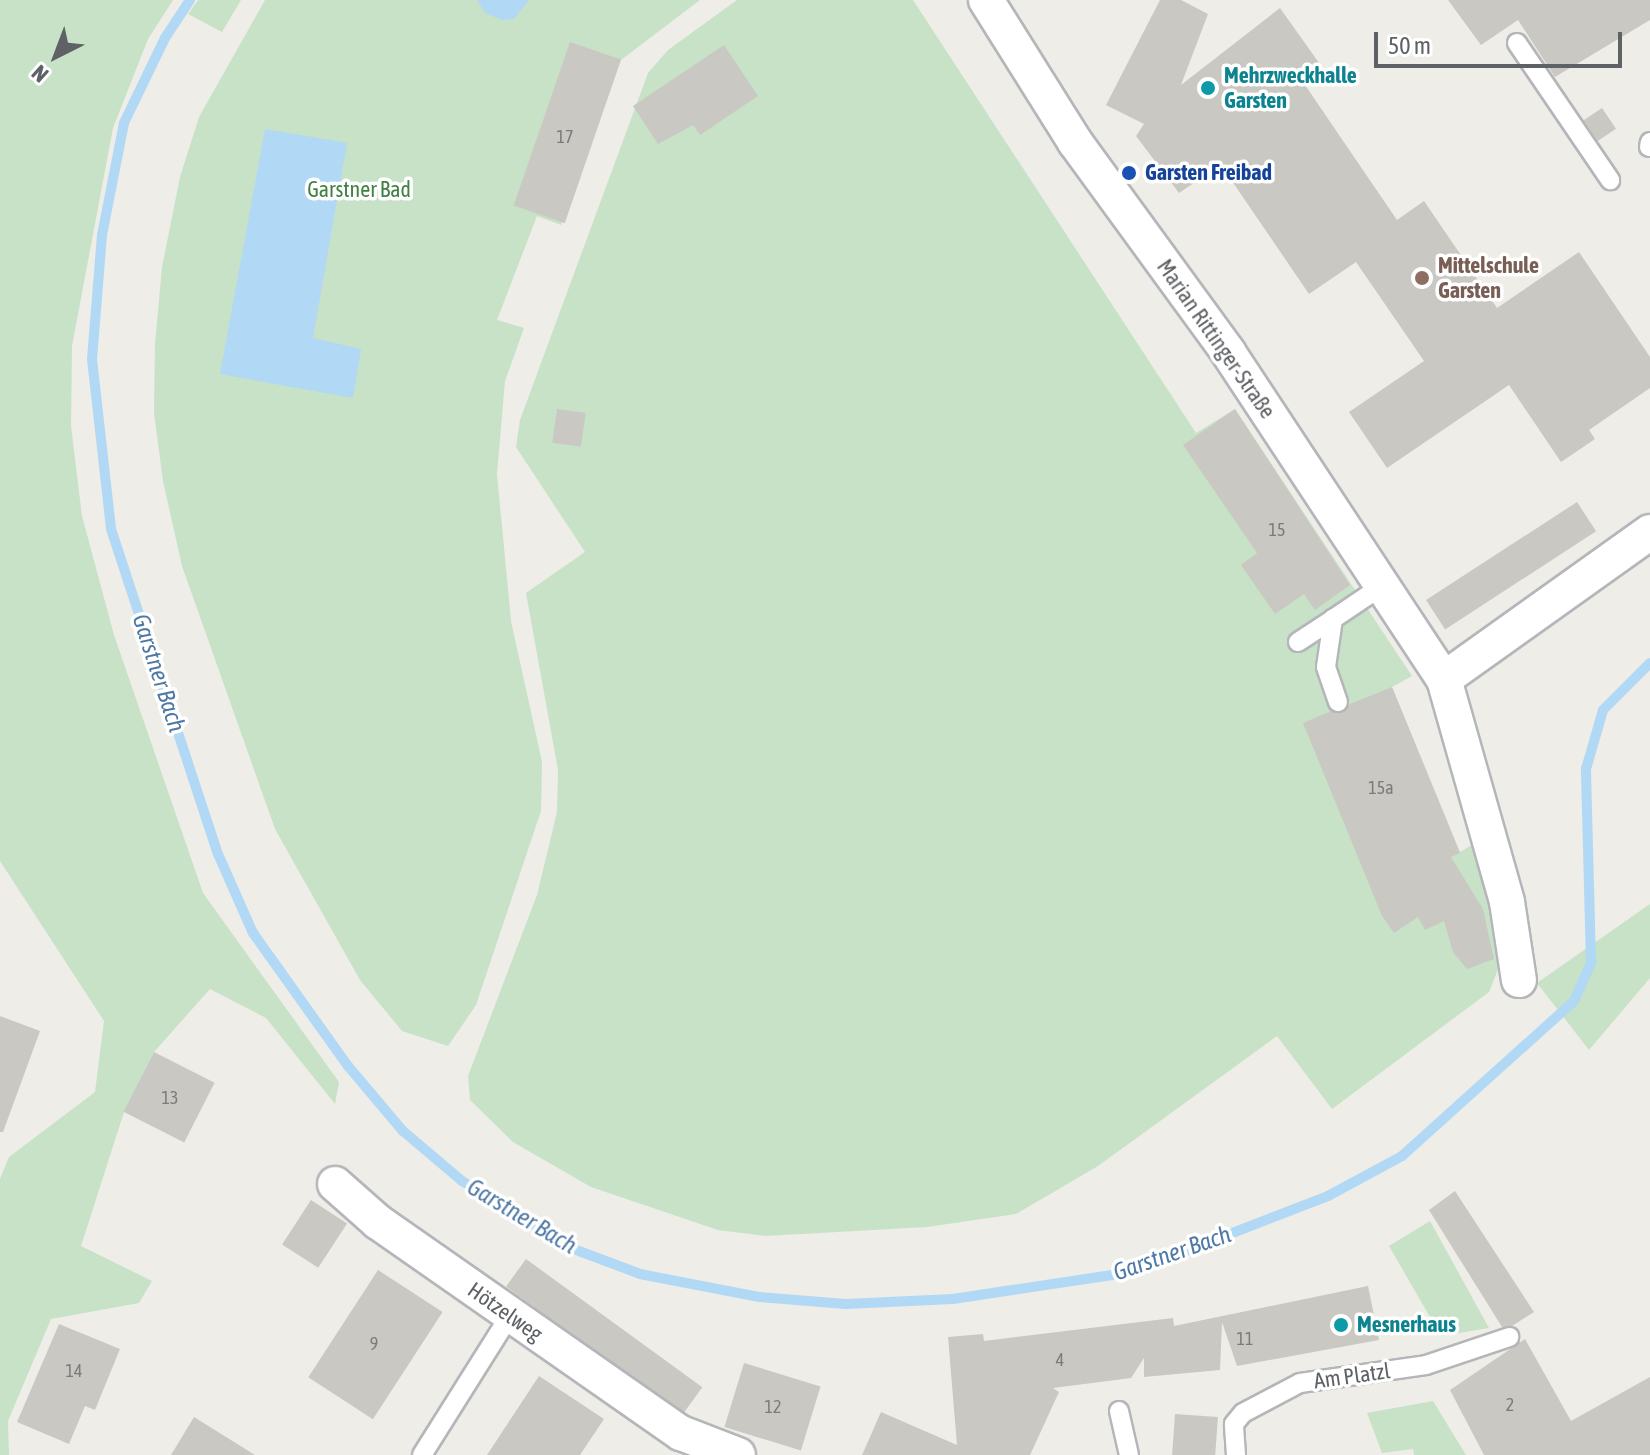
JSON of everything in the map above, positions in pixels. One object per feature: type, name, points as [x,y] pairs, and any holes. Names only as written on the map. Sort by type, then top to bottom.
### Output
[{"type":"street","name":"Marian Rittinger-Straße","points":[[986,0],[1075,142],[1228,352],[1444,679],[1507,902],[1519,980]]},
{"type":"street","points":[[1444,679],[1650,532]]},
{"type":"street","name":"Hötzelweg","points":[[335,1184],[378,1222],[510,1315],[674,1444],[738,1455]]},
{"type":"lane","points":[[1517,43],[1610,180]]},
{"type":"lane","points":[[1298,642],[1382,586]]},
{"type":"lane","points":[[1333,619],[1326,667],[1338,702]]},
{"type":"lane","points":[[422,1455],[510,1315]]},
{"type":"lane","name":"Am Platzl","points":[[1236,1455],[1234,1424],[1243,1413],[1300,1383],[1426,1365],[1509,1337]]},
{"type":"lane","points":[[1119,1411],[1129,1455]]},
{"type":"green space","points":[[0,0],[173,0],[148,39],[113,128],[72,346],[71,426],[82,516],[114,635],[203,893],[339,1082],[335,1104],[266,1018],[210,989],[154,1052],[124,1112],[81,1246],[152,1281],[139,1303],[51,1319],[8,1421],[9,1455],[0,1455],[0,1179],[9,1157],[95,1092],[104,1021],[0,861]]},
{"type":"green space","points":[[198,0],[241,0],[222,32],[188,14]]},
{"type":"green space","name":"Garstner Bad","points":[[265,0],[700,0],[621,60],[561,225],[537,216],[497,320],[524,328],[505,381],[497,474],[511,621],[542,762],[541,811],[476,1005],[448,1046],[402,1031],[360,980],[275,829],[182,566],[163,481],[154,413],[155,344],[162,267],[180,177],[199,117]]},
{"type":"green space","points":[[737,0],[913,0],[1196,433],[1235,409],[1412,676],[1392,687],[1460,852],[1477,842],[1504,954],[1489,992],[1332,1109],[1277,1036],[1098,1166],[1016,1214],[927,1227],[765,1236],[718,1230],[591,1187],[513,1142],[470,1100],[468,1076],[537,895],[557,812],[558,770],[526,593],[585,552],[516,447],[520,420],[648,73],[668,50]]},
{"type":"green space","points":[[1650,904],[1650,978],[1589,1050],[1537,983]]},
{"type":"green space","points":[[1430,1221],[1489,1328],[1441,1336],[1389,1246]]},
{"type":"green space","points":[[1433,1401],[1466,1455],[1414,1455],[1413,1449],[1382,1453],[1367,1413]]},
{"type":"water","points":[[477,0],[529,0],[514,19],[503,20],[485,13]]},
{"type":"water","points":[[265,129],[347,143],[313,338],[361,349],[353,398],[220,374]]},
{"type":"building","name":"Mittelschule Garsten","points":[[1160,0],[1181,0],[1208,14],[1181,85],[1280,8],[1324,70],[1305,85],[1397,220],[1424,201],[1497,308],[1579,252],[1650,357],[1650,388],[1589,430],[1595,439],[1561,462],[1509,385],[1387,468],[1349,412],[1424,361],[1356,262],[1309,294],[1221,165],[1179,193],[1136,136],[1144,124],[1106,105]]},
{"type":"building","points":[[1448,0],[1650,0],[1650,20],[1555,77],[1518,20],[1481,45]]},
{"type":"building","points":[[570,42],[621,60],[565,223],[514,206]]},
{"type":"building","points":[[724,45],[758,96],[700,135],[693,125],[658,144],[633,106]]},
{"type":"building","points":[[1602,108],[1616,129],[1598,141],[1584,120]]},
{"type":"building","points":[[557,409],[586,413],[581,447],[552,443]]},
{"type":"building","points":[[1235,409],[1350,585],[1315,610],[1304,594],[1275,614],[1241,565],[1257,553],[1183,445]]},
{"type":"building","points":[[1577,502],[1596,531],[1445,629],[1426,600]]},
{"type":"building","points":[[1392,687],[1460,853],[1451,857],[1483,909],[1494,959],[1467,969],[1453,952],[1444,921],[1425,930],[1418,917],[1394,933],[1382,916],[1303,723],[1331,711],[1343,713],[1350,704]]},
{"type":"building","points":[[0,1016],[40,1031],[3,1132],[0,1132]]},
{"type":"building","points":[[154,1052],[215,1083],[184,1143],[124,1112]]},
{"type":"building","points":[[1455,1191],[1534,1312],[1512,1326],[1502,1327],[1429,1210]]},
{"type":"building","points":[[311,1200],[347,1223],[318,1268],[282,1244]]},
{"type":"building","points":[[526,1259],[702,1387],[682,1415],[506,1287]]},
{"type":"building","points":[[378,1270],[443,1312],[373,1419],[308,1377]]},
{"type":"building","points":[[1368,1286],[1379,1340],[1237,1366],[1222,1322],[1220,1370],[1144,1377],[1144,1358],[1131,1378],[1053,1388],[1059,1392],[1030,1455],[862,1455],[881,1412],[957,1445],[948,1337],[983,1334],[984,1341],[1173,1318],[1174,1326]]},
{"type":"building","points":[[59,1324],[120,1349],[95,1410],[85,1406],[69,1444],[17,1422]]},
{"type":"building","points":[[1525,1339],[1571,1421],[1650,1377],[1650,1455],[1484,1455],[1450,1390]]},
{"type":"building","points":[[744,1363],[821,1386],[801,1450],[724,1427]]},
{"type":"building","points":[[539,1376],[604,1419],[580,1455],[487,1455]]},
{"type":"building","points":[[1175,1414],[1218,1417],[1215,1455],[1172,1455]]},
{"type":"building","points":[[194,1417],[255,1455],[171,1455]]},
{"type":"waterway","name":"Garstner Bach","points":[[190,0],[165,38],[124,123],[102,235],[92,359],[111,529],[218,854],[253,933],[348,1066],[403,1131],[462,1181],[571,1248],[640,1274],[760,1297],[846,1304],[953,1299],[1132,1272],[1328,1196],[1402,1156],[1574,1001],[1591,963],[1586,769],[1603,710],[1650,663]]},
{"type":"place","name":"Mehrzweckhalle Garsten","points":[[1208,88]]},
{"type":"place","name":"Garsten Freibad","points":[[1129,173]]},
{"type":"place","name":"Mittelschule Garsten","points":[[1422,278]]},
{"type":"place","name":"Mesnerhaus","points":[[1341,1325]]}]
